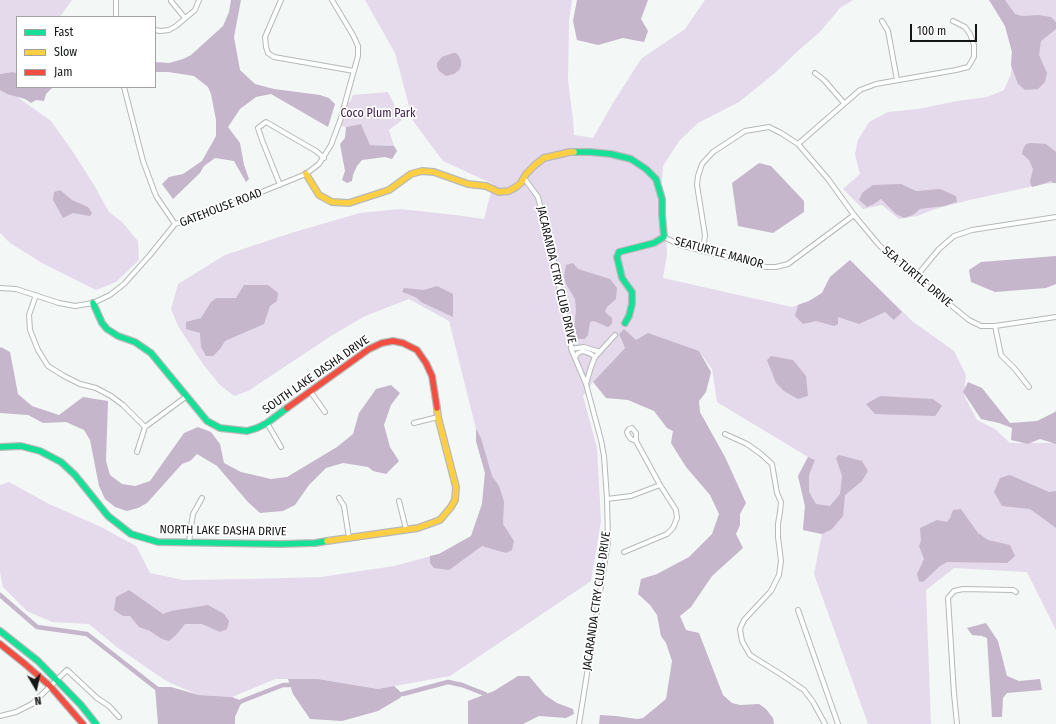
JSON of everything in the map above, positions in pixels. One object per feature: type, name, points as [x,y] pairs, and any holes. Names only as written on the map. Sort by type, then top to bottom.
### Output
[{"type":"street","points":[[116,0],[116,16]]},
{"type":"street","points":[[156,30],[169,30],[176,26],[195,10],[199,0]]},
{"type":"street","points":[[281,0],[265,38],[268,53],[274,57],[354,70]]},
{"type":"street","points":[[280,185],[258,128],[266,122],[316,151],[324,158],[331,145],[340,121],[358,56],[358,46],[332,0]]},
{"type":"street","points":[[171,2],[185,18]]},
{"type":"street","points":[[882,21],[888,31],[897,80]]},
{"type":"street","points":[[798,144],[860,90],[876,84],[968,67],[974,57],[974,45],[970,34],[965,27],[953,22]]},
{"type":"street","points":[[815,73],[824,80],[844,103]]},
{"type":"street","points":[[124,88],[143,161],[156,196],[175,224]]},
{"type":"street","name":"SEA TURTLE DRIVE","points":[[703,251],[705,235],[697,185],[702,164],[713,152],[745,130],[769,127],[798,144],[828,179],[854,215],[879,245],[915,278],[969,320],[981,326],[995,326],[1056,317]]},
{"type":"street","points":[[306,174],[319,195],[332,202],[349,203],[389,190],[410,174],[422,171],[434,172],[468,184],[486,186],[499,192],[509,191],[521,183],[526,174],[544,158],[570,152],[590,152],[611,154],[630,159],[646,169],[656,179],[662,199],[664,237],[654,243],[618,252],[617,257],[622,278],[632,292],[632,304],[629,316],[625,323]]},
{"type":"street","name":"GATEHOUSE ROAD","points":[[0,288],[16,289],[59,303],[75,306],[93,304],[110,295],[124,284],[175,224],[227,206],[306,174],[324,158]]},
{"type":"street","name":"JACARANDA CTRY CLUB DRIVE","points":[[524,178],[538,197],[550,242],[572,349],[586,384],[604,456],[608,542],[579,724]]},
{"type":"street","name":"SEATURTLE MANOR","points":[[664,237],[680,245],[766,267],[776,267],[788,264],[854,215]]},
{"type":"street","points":[[915,278],[939,249],[954,236],[972,230],[1056,217]]},
{"type":"street","points":[[36,295],[29,315],[30,330],[38,350],[48,366],[80,384],[96,388],[111,396],[123,405],[145,427]]},
{"type":"street","name":"SOUTH LAKE DASHA DRIVE","points":[[93,304],[107,329],[118,336],[135,342],[151,353],[207,421],[220,428],[247,431],[267,423],[369,349],[382,343],[393,341],[403,343],[417,350],[426,363],[432,376],[438,417]]},
{"type":"street","points":[[995,326],[1001,355],[1015,369],[1028,386]]},
{"type":"street","points":[[586,384],[595,358],[615,335]]},
{"type":"street","name":"JACARANDA CTRY CLUB DRIVE","points":[[572,349],[584,347],[600,352]]},
{"type":"street","name":"JACARANDA CTRY CLUB DRIVE","points":[[575,357],[578,353],[583,351],[591,354],[595,358]]},
{"type":"street","points":[[310,391],[325,412]]},
{"type":"street","points":[[138,452],[145,427],[187,396]]},
{"type":"street","points":[[414,422],[438,417]]},
{"type":"street","name":"NORTH LAKE DASHA DRIVE","points":[[0,447],[21,446],[40,452],[61,462],[75,475],[108,516],[131,534],[158,542],[281,544],[315,543],[418,528],[440,520],[446,514],[454,500],[456,487],[438,417]]},
{"type":"street","points":[[267,423],[281,447]]},
{"type":"street","points":[[725,434],[747,444],[772,464],[777,492],[781,502],[778,524],[780,561],[779,576],[771,591],[744,620],[740,629],[742,641],[750,655],[804,690],[813,702],[825,724]]},
{"type":"street","points":[[624,552],[667,534],[673,528],[676,518],[676,510],[660,485],[636,441]]},
{"type":"street","points":[[607,499],[631,496],[660,485]]},
{"type":"street","points":[[189,543],[194,514],[202,498]]},
{"type":"street","points":[[339,498],[344,506],[349,538]]},
{"type":"street","points":[[399,501],[406,529]]},
{"type":"street","points":[[957,724],[948,598],[954,591],[964,589],[1013,590],[1016,592]]},
{"type":"street","points":[[798,610],[838,724]]},
{"type":"street","points":[[0,631],[38,661],[81,705],[96,724]]},
{"type":"street","points":[[0,644],[50,686],[83,724]]},
{"type":"street","points":[[0,716],[22,710],[32,704],[66,670],[97,698],[109,706],[119,717]]},
{"type":"green space","points":[[0,0],[72,0],[61,16],[16,16],[16,73],[0,74]]},
{"type":"green space","points":[[365,0],[572,0],[569,21],[568,80],[574,135],[593,138],[641,59],[685,29],[705,0],[853,0],[840,8],[820,32],[775,73],[739,102],[698,123],[679,141],[663,166],[661,193],[667,255],[663,278],[792,307],[809,301],[822,293],[830,277],[850,260],[912,321],[954,351],[966,375],[964,395],[977,420],[995,429],[1010,443],[1056,444],[1056,630],[1027,572],[954,568],[926,590],[931,724],[868,724],[814,574],[822,534],[803,530],[805,506],[798,476],[808,457],[717,402],[712,369],[699,351],[636,340],[619,334],[625,348],[593,382],[583,396],[597,448],[601,521],[591,581],[450,676],[378,689],[318,679],[275,679],[232,697],[199,695],[168,682],[118,648],[89,624],[52,622],[27,611],[3,587],[0,572],[0,485],[9,482],[49,504],[99,526],[136,546],[150,573],[183,580],[321,577],[394,566],[439,554],[471,536],[482,504],[485,473],[476,441],[476,429],[449,321],[409,299],[365,316],[331,336],[248,391],[234,396],[220,385],[203,364],[178,326],[171,309],[178,284],[225,255],[291,233],[360,213],[400,209],[484,219],[493,184],[443,161],[413,121],[395,53]]},
{"type":"green space","points":[[988,0],[1056,0],[1056,183],[1043,184],[965,201],[935,209],[917,216],[899,219],[882,205],[863,209],[843,189],[860,174],[855,154],[858,140],[869,122],[888,112],[918,109],[987,97],[1004,90],[1011,74],[1012,52],[1005,26],[992,3]]},
{"type":"green space","points":[[0,90],[7,94],[16,96],[51,121],[73,152],[109,212],[122,222],[138,241],[139,260],[116,282],[96,290],[42,263],[10,243],[0,233]]},
{"type":"green space","name":"Coco Plum Park","points":[[388,92],[402,120],[389,130],[394,146],[370,145],[361,124],[346,127],[340,126],[347,102],[350,102],[353,95]]},
{"type":"shaded area","points":[[231,0],[241,0],[234,37],[240,70],[255,84],[274,89],[320,95],[329,98],[335,104],[328,127],[271,94],[256,97],[240,109],[228,127],[240,143],[244,165],[249,179],[246,182],[234,161],[215,158],[204,166],[200,173],[173,199],[162,184],[169,177],[183,174],[202,161],[216,136],[216,120],[211,94],[208,87],[194,76],[168,72],[156,72],[156,62],[169,63],[191,55],[223,26],[229,12]]},
{"type":"shaded area","points":[[577,0],[648,0],[641,19],[648,31],[644,42],[623,38],[598,45],[577,40],[573,21]]},
{"type":"shaded area","points":[[989,0],[1005,0],[1015,14],[1022,16],[1038,15],[1051,17],[1056,22],[1056,29],[1041,41],[1039,55],[1047,73],[1045,82],[1038,89],[1025,90],[1018,84],[1011,65],[1012,52],[1005,26]]},
{"type":"shaded area","points":[[456,53],[459,56],[461,66],[454,74],[446,76],[439,71],[437,63],[442,57]]},
{"type":"shaded area","points":[[16,73],[16,88],[52,88],[46,94],[44,101],[36,100],[31,103],[25,99],[7,94],[0,90],[0,74]]},
{"type":"shaded area","points":[[361,124],[370,145],[394,146],[397,151],[392,159],[385,157],[362,160],[357,166],[352,181],[347,183],[342,180],[345,171],[340,144],[345,138],[346,127]]},
{"type":"shaded area","points":[[1026,144],[1046,144],[1056,152],[1056,183],[1051,181],[1032,187],[1030,182],[1033,169],[1029,160],[1022,154]]},
{"type":"shaded area","points":[[759,163],[771,166],[804,201],[804,212],[773,233],[738,226],[732,183]]},
{"type":"shaded area","points":[[901,184],[916,191],[940,189],[956,196],[957,202],[944,206],[920,209],[913,215],[904,218],[896,214],[881,199],[867,207],[859,200],[863,192],[873,185]]},
{"type":"shaded area","points":[[60,190],[72,200],[88,207],[92,213],[90,216],[73,213],[63,218],[53,200],[54,192]]},
{"type":"shaded area","points":[[1056,256],[1056,284],[1046,288],[995,292],[971,282],[969,270],[981,262]]},
{"type":"shaded area","points":[[850,260],[902,312],[894,320],[885,312],[859,324],[838,317],[838,324],[834,326],[816,321],[803,324],[795,316],[798,305],[809,301],[822,293],[830,277]]},
{"type":"shaded area","points":[[573,263],[578,269],[610,279],[617,288],[616,299],[607,307],[605,312],[612,318],[612,324],[608,327],[594,321],[590,322],[588,335],[585,339],[578,339],[574,329],[576,310],[575,299],[566,284],[564,276],[566,265]]},
{"type":"shaded area","points":[[244,285],[268,285],[278,293],[277,301],[270,306],[264,324],[225,341],[213,356],[206,356],[201,347],[200,333],[186,329],[186,322],[201,318],[211,302],[216,298],[236,298]]},
{"type":"shaded area","points":[[437,286],[453,294],[453,317],[421,302],[417,298],[402,292],[404,288],[424,290]]},
{"type":"shaded area","points":[[624,329],[636,340],[648,333],[699,351],[711,372],[706,392],[699,401],[700,412],[725,457],[746,503],[740,514],[740,525],[736,534],[743,548],[712,576],[691,607],[680,616],[686,630],[699,633],[723,695],[732,703],[740,705],[759,704],[766,709],[773,718],[774,724],[599,724],[600,715],[637,719],[643,718],[666,699],[672,661],[666,643],[661,636],[657,615],[650,605],[638,594],[641,579],[657,574],[689,557],[712,534],[719,514],[710,495],[686,467],[671,443],[673,431],[667,428],[654,411],[628,400],[606,398],[593,382],[625,348],[619,334]]},
{"type":"shaded area","points":[[1,347],[10,352],[18,394],[32,406],[59,415],[83,397],[108,401],[106,461],[110,475],[122,484],[135,486],[150,481],[184,433],[198,427],[211,432],[220,444],[224,463],[241,472],[271,479],[287,477],[337,447],[353,434],[359,413],[376,389],[391,385],[400,393],[391,405],[384,425],[390,447],[399,461],[386,474],[373,471],[368,467],[343,463],[326,468],[309,485],[295,505],[283,511],[260,513],[248,502],[217,466],[197,454],[190,461],[182,464],[147,503],[138,508],[127,511],[115,507],[105,499],[99,486],[90,440],[84,430],[66,422],[43,423],[28,415],[0,413]]},
{"type":"shaded area","points":[[771,356],[793,360],[806,376],[808,396],[798,399],[784,391],[776,383],[767,360]]},
{"type":"shaded area","points":[[968,382],[982,388],[1010,423],[1037,421],[1056,411],[1056,444],[1040,439],[1028,444],[1011,440],[1012,428],[981,419],[963,392]]},
{"type":"shaded area","points":[[880,396],[933,399],[942,406],[935,416],[875,414],[866,404]]},
{"type":"shaded area","points":[[476,429],[481,438],[492,476],[499,486],[504,502],[503,524],[514,541],[512,550],[506,553],[482,546],[449,570],[434,568],[430,563],[430,556],[439,554],[471,536],[482,504],[485,473],[476,441]]},
{"type":"shaded area","points":[[839,455],[862,461],[868,471],[862,481],[845,495],[843,516],[832,529],[822,534],[803,530],[805,506],[798,476],[808,457],[815,460],[809,475],[809,492],[816,504],[830,506],[840,494],[842,476],[836,458]]},
{"type":"shaded area","points":[[1010,475],[1049,492],[1056,491],[1056,528],[1030,509],[1002,506],[994,492],[1000,478]]},
{"type":"shaded area","points":[[961,509],[978,533],[988,540],[1010,545],[1015,556],[1007,563],[947,562],[940,566],[923,582],[919,581],[917,574],[924,559],[919,546],[921,541],[920,528],[937,520],[947,522],[953,510]]},
{"type":"shaded area","points":[[129,590],[163,614],[171,611],[208,605],[224,614],[229,621],[227,629],[220,632],[202,624],[185,624],[169,641],[162,639],[150,631],[139,627],[130,616],[123,616],[114,610],[116,597]]},
{"type":"shaded area","points":[[986,623],[998,641],[1007,676],[1019,681],[1040,679],[1042,690],[1007,693],[1003,698],[1002,717],[992,717],[987,638],[972,635],[967,628]]},
{"type":"shaded area","points":[[518,676],[529,676],[545,695],[557,703],[573,709],[574,714],[566,718],[539,716],[523,724],[468,724],[468,701],[494,691]]},
{"type":"shaded area","points":[[288,679],[318,679],[378,689],[394,686],[403,694],[400,698],[378,711],[342,721],[310,719],[293,694]]},
{"type":"shaded area","points":[[155,687],[171,687],[199,695],[232,697],[242,701],[235,717],[235,724],[158,724]]},
{"type":"waterway","points":[[0,595],[37,627],[87,634],[160,691]]},
{"type":"waterway","points":[[403,694],[448,682],[462,685],[485,694]]},
{"type":"waterway","points":[[238,703],[283,685],[290,685]]},
{"type":"traffic: fast","points":[[574,152],[611,154],[631,159],[646,169],[656,179],[662,199],[664,237],[654,243],[619,252],[617,257],[622,278],[632,292],[632,304],[629,316],[625,323]]},
{"type":"traffic: fast","points":[[93,303],[102,323],[107,329],[118,336],[135,342],[151,353],[207,421],[220,428],[247,431],[267,423],[287,408]]},
{"type":"traffic: fast","points":[[0,447],[21,446],[40,451],[61,462],[75,475],[108,516],[131,534],[158,542],[281,544],[315,543],[327,541]]},
{"type":"traffic: fast","points":[[0,631],[38,661],[81,705],[96,724]]},
{"type":"traffic: slow","points":[[306,174],[319,195],[332,202],[349,203],[389,190],[411,174],[422,171],[434,172],[468,184],[486,186],[499,192],[509,191],[516,187],[521,183],[526,174],[544,158],[574,152]]},
{"type":"traffic: slow","points":[[327,541],[418,528],[440,520],[451,507],[455,500],[456,487],[437,408]]},
{"type":"traffic: jam","points":[[287,408],[369,349],[382,343],[393,341],[403,343],[417,350],[426,363],[432,376],[437,408]]},
{"type":"traffic: jam","points":[[0,644],[50,686],[83,724]]}]
